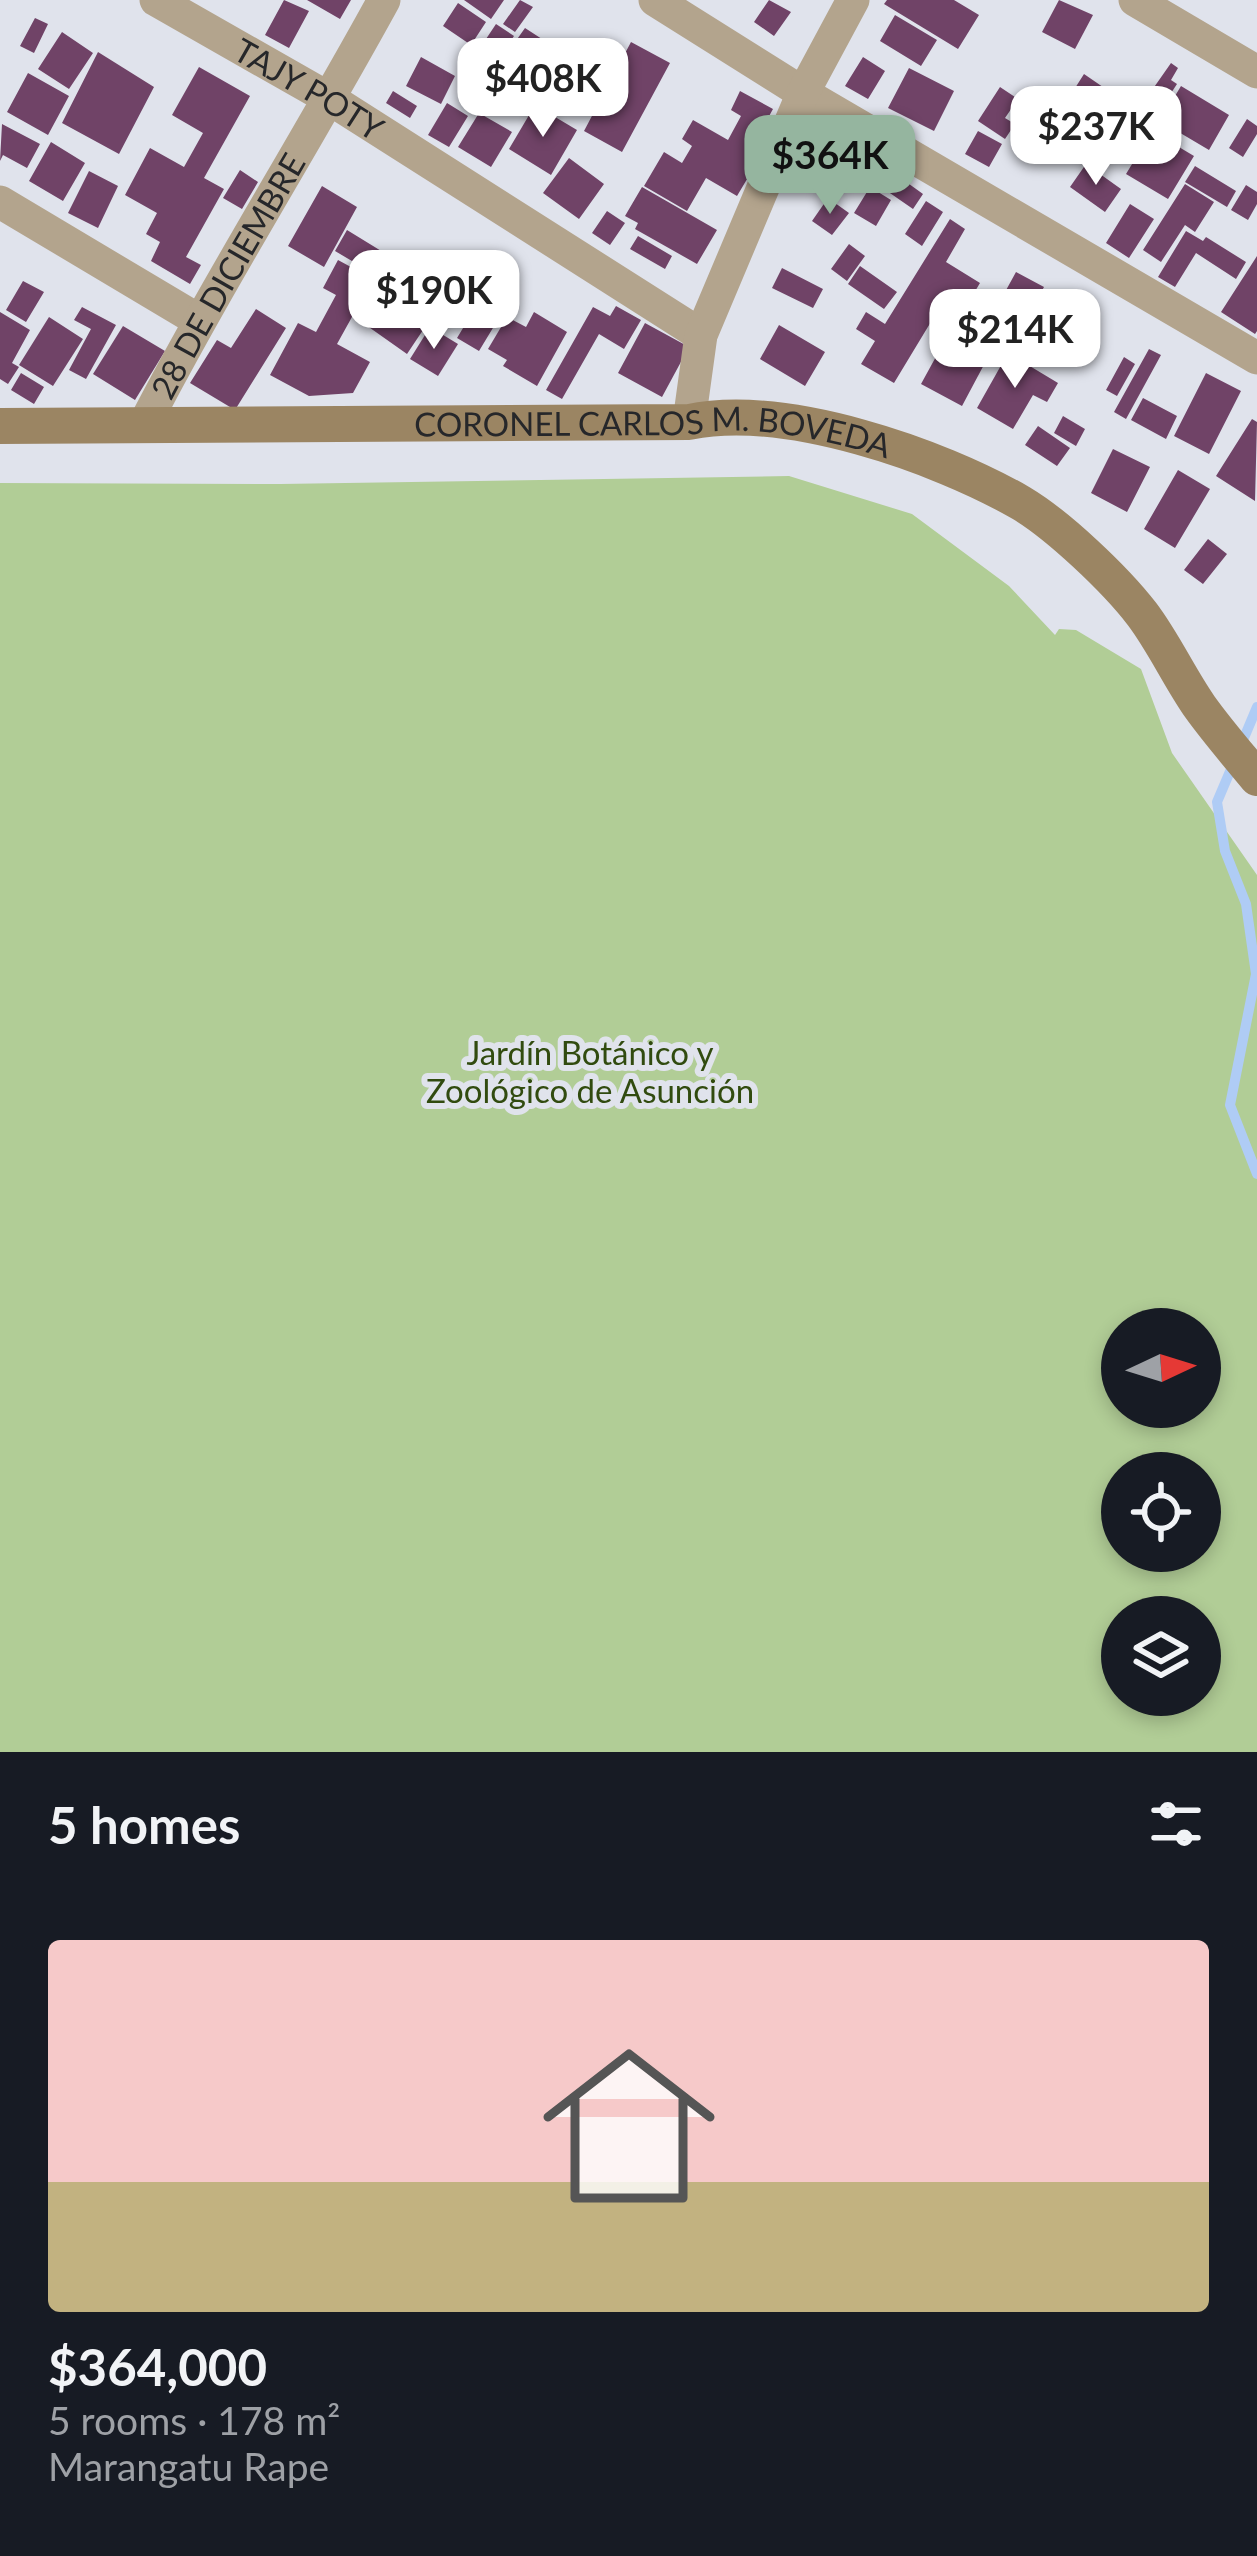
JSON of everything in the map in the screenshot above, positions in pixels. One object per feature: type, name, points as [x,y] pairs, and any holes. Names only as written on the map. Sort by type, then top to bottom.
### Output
[{"type":"street","name":"TAJY POTY","points":[[156,0],[330,99],[701,335]]},
{"type":"street","name":"28 DE DICIEMBRE","points":[[144,425],[198,320],[384,0]]},
{"type":"street","points":[[655,0],[803,93],[1257,358]]},
{"type":"street","points":[[689,422],[701,335],[803,93],[853,0]]},
{"type":"street","points":[[1135,0],[1257,72]]},
{"type":"street","points":[[0,202],[198,320]]},
{"type":"street","name":"CORONEL CARLOS M. BOVEDA","points":[[0,426],[689,422],[708,418],[800,424],[874,440],[1024,505],[1097,565],[1142,614],[1200,707],[1257,778]]},
{"type":"green space","name":"Jardín Botánico y Zoológico de Asunción","points":[[789,476],[912,514],[1009,586],[1055,635],[1059,629],[1076,630],[1141,669],[1172,753],[1257,875],[1257,1752],[0,1752],[0,483]]},
{"type":"building","points":[[284,0],[309,11],[289,48],[265,35]]},
{"type":"building","points":[[307,0],[351,0],[340,19]]},
{"type":"building","points":[[464,0],[504,0],[491,19]]},
{"type":"building","points":[[520,0],[533,7],[515,32],[503,24]]},
{"type":"building","points":[[769,0],[791,12],[774,36],[754,22]]},
{"type":"building","points":[[887,0],[954,0],[979,15],[958,49],[884,4]]},
{"type":"building","points":[[1059,0],[1093,15],[1075,49],[1042,32]]},
{"type":"building","points":[[458,3],[486,22],[471,45],[443,26]]},
{"type":"building","points":[[895,15],[937,40],[921,66],[880,41]]},
{"type":"building","points":[[35,18],[48,24],[34,53],[20,46]]},
{"type":"building","points":[[496,24],[514,36],[503,52],[486,39]]},
{"type":"building","points":[[525,28],[545,41],[529,66],[508,52]]},
{"type":"building","points":[[62,32],[93,53],[69,89],[38,69]]},
{"type":"building","points":[[631,42],[670,63],[622,152],[584,131]]},
{"type":"building","points":[[490,48],[520,66],[509,84],[493,73],[498,63],[485,56]]},
{"type":"building","points":[[98,52],[154,87],[119,154],[62,123]]},
{"type":"building","points":[[600,54],[614,62],[600,85],[587,77]]},
{"type":"building","points":[[421,57],[455,76],[441,104],[406,86]]},
{"type":"building","points":[[863,57],[885,71],[868,99],[845,86]]},
{"type":"building","points":[[1171,63],[1178,68],[1171,80],[1177,84],[1156,116],[1151,112],[1159,99],[1150,93]]},
{"type":"building","points":[[199,67],[250,96],[204,178],[224,189],[186,257],[201,265],[190,284],[151,261],[160,242],[146,234],[157,213],[125,195],[150,148],[184,167],[203,133],[172,115]]},
{"type":"building","points":[[524,67],[551,85],[540,102],[512,84]]},
{"type":"building","points":[[909,68],[954,91],[934,131],[888,108]]},
{"type":"building","points":[[28,73],[69,96],[48,135],[7,112]]},
{"type":"building","points":[[1084,74],[1116,96],[1102,118],[1070,96]]},
{"type":"building","points":[[1181,86],[1229,115],[1209,150],[1160,121]]},
{"type":"building","points":[[1000,87],[1018,99],[1005,118],[1015,124],[1005,139],[978,121]]},
{"type":"building","points":[[393,91],[417,106],[410,118],[386,103]]},
{"type":"building","points":[[740,91],[773,109],[763,127],[776,134],[763,159],[746,150],[759,159],[737,196],[706,178],[687,211],[644,186],[664,152],[682,163],[692,146],[682,139],[693,120],[728,140],[741,116],[731,110]]},
{"type":"building","points":[[447,103],[468,116],[449,147],[428,135]]},
{"type":"building","points":[[535,105],[577,130],[551,175],[509,149]]},
{"type":"building","points":[[1057,105],[1095,126],[1080,154],[1042,133]]},
{"type":"building","points":[[479,113],[512,132],[491,167],[458,147]]},
{"type":"building","points":[[1247,119],[1257,126],[1257,134],[1243,157],[1229,148]]},
{"type":"building","points":[[2,124],[40,144],[27,168],[3,155],[0,161]]},
{"type":"building","points":[[978,131],[1002,144],[989,167],[965,154]]},
{"type":"building","points":[[1152,131],[1194,156],[1168,199],[1126,174]]},
{"type":"building","points":[[51,142],[85,163],[63,201],[29,181]]},
{"type":"building","points":[[569,158],[604,184],[579,219],[543,193]]},
{"type":"building","points":[[1086,164],[1121,189],[1105,212],[1070,187]]},
{"type":"building","points":[[1195,166],[1236,191],[1227,207],[1185,182]]},
{"type":"building","points":[[240,170],[258,182],[242,209],[223,198]]},
{"type":"building","points":[[89,171],[118,186],[98,228],[68,213]]},
{"type":"building","points":[[824,172],[845,187],[836,200],[815,185]]},
{"type":"building","points":[[898,176],[923,194],[913,209],[887,191]]},
{"type":"building","points":[[1185,184],[1214,202],[1195,232],[1185,225],[1161,262],[1143,250]]},
{"type":"building","points":[[1246,185],[1257,192],[1257,204],[1248,220],[1231,210]]},
{"type":"building","points":[[322,186],[357,207],[324,267],[288,246]]},
{"type":"building","points":[[642,187],[717,230],[697,264],[635,229],[638,223],[625,216]]},
{"type":"building","points":[[870,187],[891,200],[876,226],[854,213]]},
{"type":"building","points":[[828,198],[849,213],[832,235],[812,221]]},
{"type":"building","points":[[926,201],[943,212],[922,246],[905,234]]},
{"type":"building","points":[[1130,204],[1154,219],[1129,258],[1106,243]]},
{"type":"building","points":[[607,211],[625,223],[610,245],[592,233]]},
{"type":"building","points":[[950,219],[965,229],[946,262],[980,283],[968,303],[949,292],[894,383],[861,364],[875,341],[856,329],[866,312],[885,324]]},
{"type":"building","points":[[347,230],[391,257],[379,277],[335,251]]},
{"type":"building","points":[[1186,231],[1203,241],[1206,237],[1246,262],[1236,279],[1196,253],[1175,287],[1158,277]]},
{"type":"building","points":[[638,236],[672,256],[665,269],[630,249]]},
{"type":"building","points":[[849,244],[865,256],[847,281],[831,269]]},
{"type":"building","points":[[1257,256],[1257,331],[1255,334],[1221,312]]},
{"type":"building","points":[[338,260],[373,279],[337,344],[370,362],[353,393],[309,396],[270,375],[298,323],[316,332],[336,295],[323,288]]},
{"type":"building","points":[[411,260],[431,276],[412,299],[393,283]]},
{"type":"building","points":[[860,266],[897,292],[884,309],[848,284]]},
{"type":"building","points":[[782,268],[823,289],[813,308],[772,288]]},
{"type":"building","points":[[1016,272],[1044,287],[1010,349],[982,334]]},
{"type":"building","points":[[442,274],[463,287],[449,310],[428,296]]},
{"type":"building","points":[[23,281],[44,292],[26,322],[6,310]]},
{"type":"building","points":[[374,291],[425,327],[407,354],[356,318]]},
{"type":"building","points":[[483,295],[505,308],[479,351],[457,338]]},
{"type":"building","points":[[423,300],[445,312],[437,327],[415,314]]},
{"type":"building","points":[[1043,300],[1077,317],[1057,355],[1024,338]]},
{"type":"building","points":[[616,306],[641,320],[624,349],[599,334],[562,399],[546,390],[593,307],[610,316]]},
{"type":"building","points":[[82,307],[116,325],[86,379],[69,370],[91,329],[74,320]]},
{"type":"building","points":[[256,309],[286,328],[235,410],[190,383],[217,340],[231,348]]},
{"type":"building","points":[[0,312],[30,330],[12,363],[19,367],[8,384],[0,379]]},
{"type":"building","points":[[534,312],[567,332],[537,386],[503,366],[507,360],[488,349],[507,317],[526,327]]},
{"type":"building","points":[[49,317],[83,339],[53,386],[19,365]]},
{"type":"building","points":[[955,322],[995,344],[962,406],[921,384]]},
{"type":"building","points":[[645,323],[689,347],[662,397],[618,373]]},
{"type":"building","points":[[779,325],[825,352],[805,386],[760,359]]},
{"type":"building","points":[[123,326],[165,351],[135,400],[93,374]]},
{"type":"building","points":[[430,327],[458,344],[438,376],[410,359]]},
{"type":"building","points":[[1149,349],[1161,355],[1126,419],[1114,412]]},
{"type":"building","points":[[1008,353],[1058,383],[1047,402],[1033,395],[1013,429],[977,408]]},
{"type":"building","points":[[1124,357],[1135,364],[1117,396],[1106,390]]},
{"type":"building","points":[[21,373],[44,387],[34,404],[11,390]]},
{"type":"building","points":[[1206,373],[1241,391],[1209,454],[1174,436]]},
{"type":"building","points":[[1143,398],[1177,416],[1166,439],[1131,420]]},
{"type":"building","points":[[1063,416],[1085,429],[1076,446],[1054,433]]},
{"type":"building","points":[[1252,419],[1257,422],[1255,501],[1216,476]]},
{"type":"building","points":[[1038,426],[1070,448],[1057,466],[1025,445]]},
{"type":"building","points":[[1113,449],[1150,467],[1127,512],[1091,493]]},
{"type":"building","points":[[1178,470],[1210,489],[1175,548],[1144,529]]},
{"type":"building","points":[[1208,539],[1227,554],[1203,584],[1184,570]]},
{"type":"waterway","points":[[1241,745],[1257,707]]},
{"type":"waterway","points":[[1234,762],[1217,802],[1225,851],[1246,904],[1256,974],[1230,1105],[1257,1174]]}]
